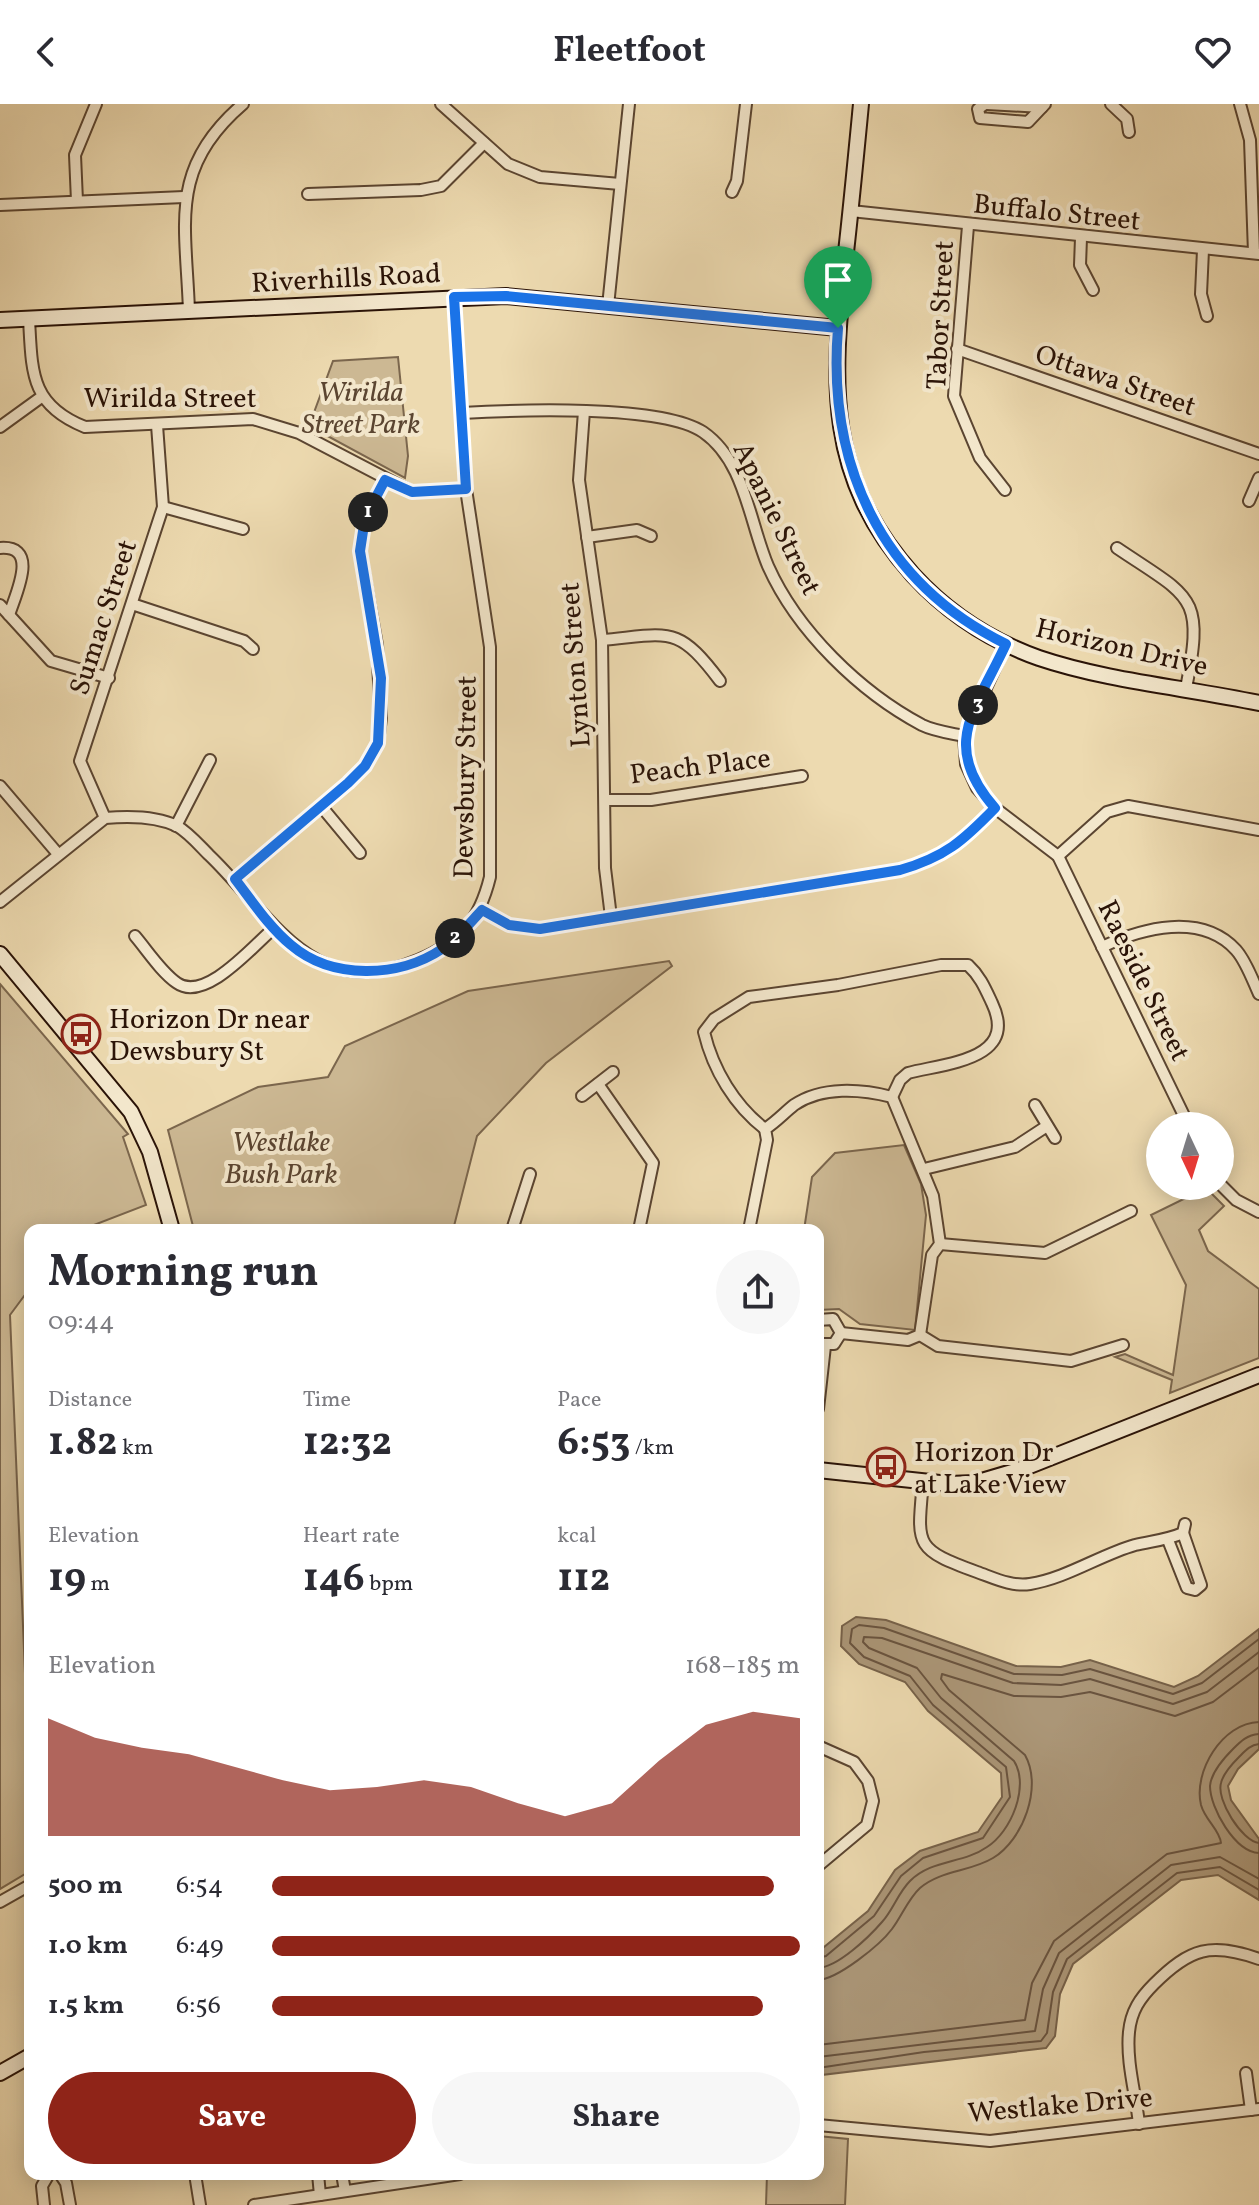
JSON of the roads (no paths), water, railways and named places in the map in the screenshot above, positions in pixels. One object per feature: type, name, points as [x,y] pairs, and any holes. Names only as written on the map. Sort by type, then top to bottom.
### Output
[{"type":"street","points":[[77,201],[75,155],[96,104]]},
{"type":"street","points":[[189,311],[184,197],[194,167],[211,136],[243,104]]},
{"type":"street","points":[[441,104],[508,164],[540,177],[620,184]]},
{"type":"street","points":[[608,306],[629,104]]},
{"type":"street","points":[[732,192],[737,181],[746,104]]},
{"type":"street","name":"Horizon Drive","points":[[861,104],[835,366],[840,426],[854,480],[871,517],[890,546],[931,595],[964,620],[1006,644],[1053,662],[1259,703]]},
{"type":"street","points":[[986,104],[1043,106]]},
{"type":"street","points":[[1111,104],[1127,119],[1129,132]]},
{"type":"street","points":[[1240,104],[1250,140],[1257,254]]},
{"type":"street","points":[[308,194],[421,190],[441,186],[484,143]]},
{"type":"street","points":[[0,205],[184,197]]},
{"type":"street","name":"Buffalo Street","points":[[851,211],[1081,238],[1257,254]]},
{"type":"street","name":"Tabor Street","points":[[968,226],[954,396],[980,458],[1005,490]]},
{"type":"street","points":[[1081,238],[1080,265],[1093,290]]},
{"type":"street","points":[[1203,250],[1201,294],[1207,316]]},
{"type":"street","name":"Riverhills Road","points":[[0,320],[506,296],[838,328]]},
{"type":"street","name":"Dewsbury Street","points":[[176,826],[235,879],[291,946],[315,960],[347,970],[378,971],[440,950],[462,933],[482,910],[490,877],[490,647],[466,489],[454,297]]},
{"type":"street","points":[[0,427],[40,398],[32,364],[29,319]]},
{"type":"street","name":"Ottawa Street","points":[[957,349],[1259,454]]},
{"type":"street","name":"Wirilda Street","points":[[40,398],[67,420],[85,427],[253,419],[276,423],[412,492],[466,489]]},
{"type":"street","name":"Apanie Street","points":[[462,413],[540,409],[584,411],[674,421],[701,430],[724,451],[738,476],[769,567],[802,622],[844,668],[885,702],[925,727],[964,736]]},
{"type":"street","name":"Lynton Street","points":[[584,411],[579,480],[602,640],[605,868],[611,917]]},
{"type":"street","name":"Sumac Street","points":[[105,818],[80,761],[163,507],[157,425]]},
{"type":"street","points":[[1249,501],[1259,478]]},
{"type":"street","points":[[235,879],[365,766],[378,743],[381,678],[360,551],[365,518],[385,480]]},
{"type":"street","points":[[163,507],[243,529]]},
{"type":"street","points":[[587,537],[637,530],[651,536]]},
{"type":"street","points":[[0,548],[16,548],[24,564],[9,615]]},
{"type":"street","points":[[1117,548],[1174,586],[1193,612],[1196,640],[1186,688]]},
{"type":"street","points":[[132,604],[244,641],[253,649]]},
{"type":"street","points":[[0,605],[51,661],[109,678]]},
{"type":"street","points":[[602,640],[661,634],[678,636],[695,648],[720,681]]},
{"type":"street","points":[[964,736],[1006,644]]},
{"type":"street","name":"Raeside Street","points":[[964,736],[966,764],[977,788],[995,808],[1058,856],[1182,1112]]},
{"type":"street","points":[[0,902],[105,818],[152,820],[176,826],[210,760]]},
{"type":"street","name":"Peach Place","points":[[605,800],[651,800],[802,776]]},
{"type":"street","points":[[0,786],[58,854]]},
{"type":"street","points":[[321,806],[360,853]]},
{"type":"street","points":[[1058,856],[1107,812],[1128,806],[1259,830]]},
{"type":"street","points":[[482,910],[509,925],[527,930],[900,870],[934,860],[962,842],[995,808]]},
{"type":"street","points":[[1102,947],[1131,933],[1162,926],[1196,930],[1220,938],[1237,950],[1257,987]]},
{"type":"street","points":[[135,936],[176,983],[191,989],[208,985],[274,928]]},
{"type":"street","points":[[0,954],[131,1112],[150,1152],[170,1224]]},
{"type":"street","points":[[750,1224],[767,1140],[765,1129],[738,1105],[708,1047],[704,1032],[714,1019],[749,997],[838,985],[941,965],[968,965],[979,975],[997,1012],[999,1027],[994,1043],[984,1053],[908,1073],[900,1080],[892,1097],[933,1196],[940,1244],[932,1255],[920,1335]]},
{"type":"street","points":[[582,1096],[613,1072]]},
{"type":"street","points":[[598,1084],[653,1163],[640,1224]]},
{"type":"street","points":[[765,1129],[795,1105],[819,1094],[849,1090],[892,1097]]},
{"type":"street","points":[[1035,1105],[1055,1138]]},
{"type":"street","points":[[924,1169],[1015,1147],[1047,1126]]},
{"type":"street","points":[[514,1224],[530,1174]]},
{"type":"street","points":[[1234,1198],[1259,1212]]},
{"type":"street","points":[[940,1244],[1045,1253],[1131,1211]]},
{"type":"street","points":[[824,1320],[833,1319],[841,1333]]},
{"type":"street","points":[[841,1333],[908,1340],[920,1335]]},
{"type":"street","points":[[824,1344],[837,1342],[841,1333]]},
{"type":"street","points":[[920,1335],[938,1346],[1071,1361],[1123,1345]]},
{"type":"street","points":[[824,1471],[962,1484],[996,1478],[1259,1375]]},
{"type":"street","points":[[923,1482],[919,1525],[923,1541],[936,1557],[1011,1584],[1047,1580],[1137,1545],[1168,1540],[1184,1528],[1200,1577],[1201,1585],[1195,1590],[1187,1588],[1168,1540]]},
{"type":"street","points":[[824,1749],[854,1762],[868,1781],[873,1801],[867,1825],[824,1861]]},
{"type":"street","points":[[0,1902],[24,1888]]},
{"type":"street","points":[[1139,2124],[1129,2033],[1138,2002],[1168,1971],[1195,1952],[1233,1950],[1259,1959]]},
{"type":"street","points":[[0,2073],[24,2059]]},
{"type":"street","points":[[1246,2073],[1255,2110]]},
{"type":"street","name":"Westlake Drive","points":[[824,2126],[979,2141],[1255,2110]]},
{"type":"street","points":[[44,2205],[42,2186],[46,2180]]},
{"type":"street","points":[[64,2180],[70,2205]]},
{"type":"street","points":[[196,2180],[200,2205]]},
{"type":"street","points":[[319,2180],[320,2195]]},
{"type":"street","points":[[343,2180],[345,2191]]},
{"type":"street","points":[[254,2205],[419,2180]]},
{"type":"water","points":[[856,1617],[886,1620],[1016,1666],[1061,1667],[1090,1660],[1174,1687],[1198,1676],[1259,1629],[1259,1749],[1238,1769],[1228,1786],[1231,1800],[1259,1839],[1259,1900],[1218,1875],[1181,1880],[1073,1964],[1060,1994],[1055,2036],[1046,2048],[824,2075],[824,1947],[868,1911],[895,1870],[920,1851],[978,1832],[1002,1797],[1001,1773],[928,1711],[905,1682],[859,1664],[841,1646],[842,1626]]},
{"type":"place","name":"Horizon Dr near Dewsbury St","points":[[81,1034]]},
{"type":"place","name":"Horizon Dr at Lake View","points":[[886,1467]]},
{"type":"park label","name":"Wirilda Street Park","points":[[361,407]]},
{"type":"park label","name":"Westlake Bush Park","points":[[281,1157]]}]
